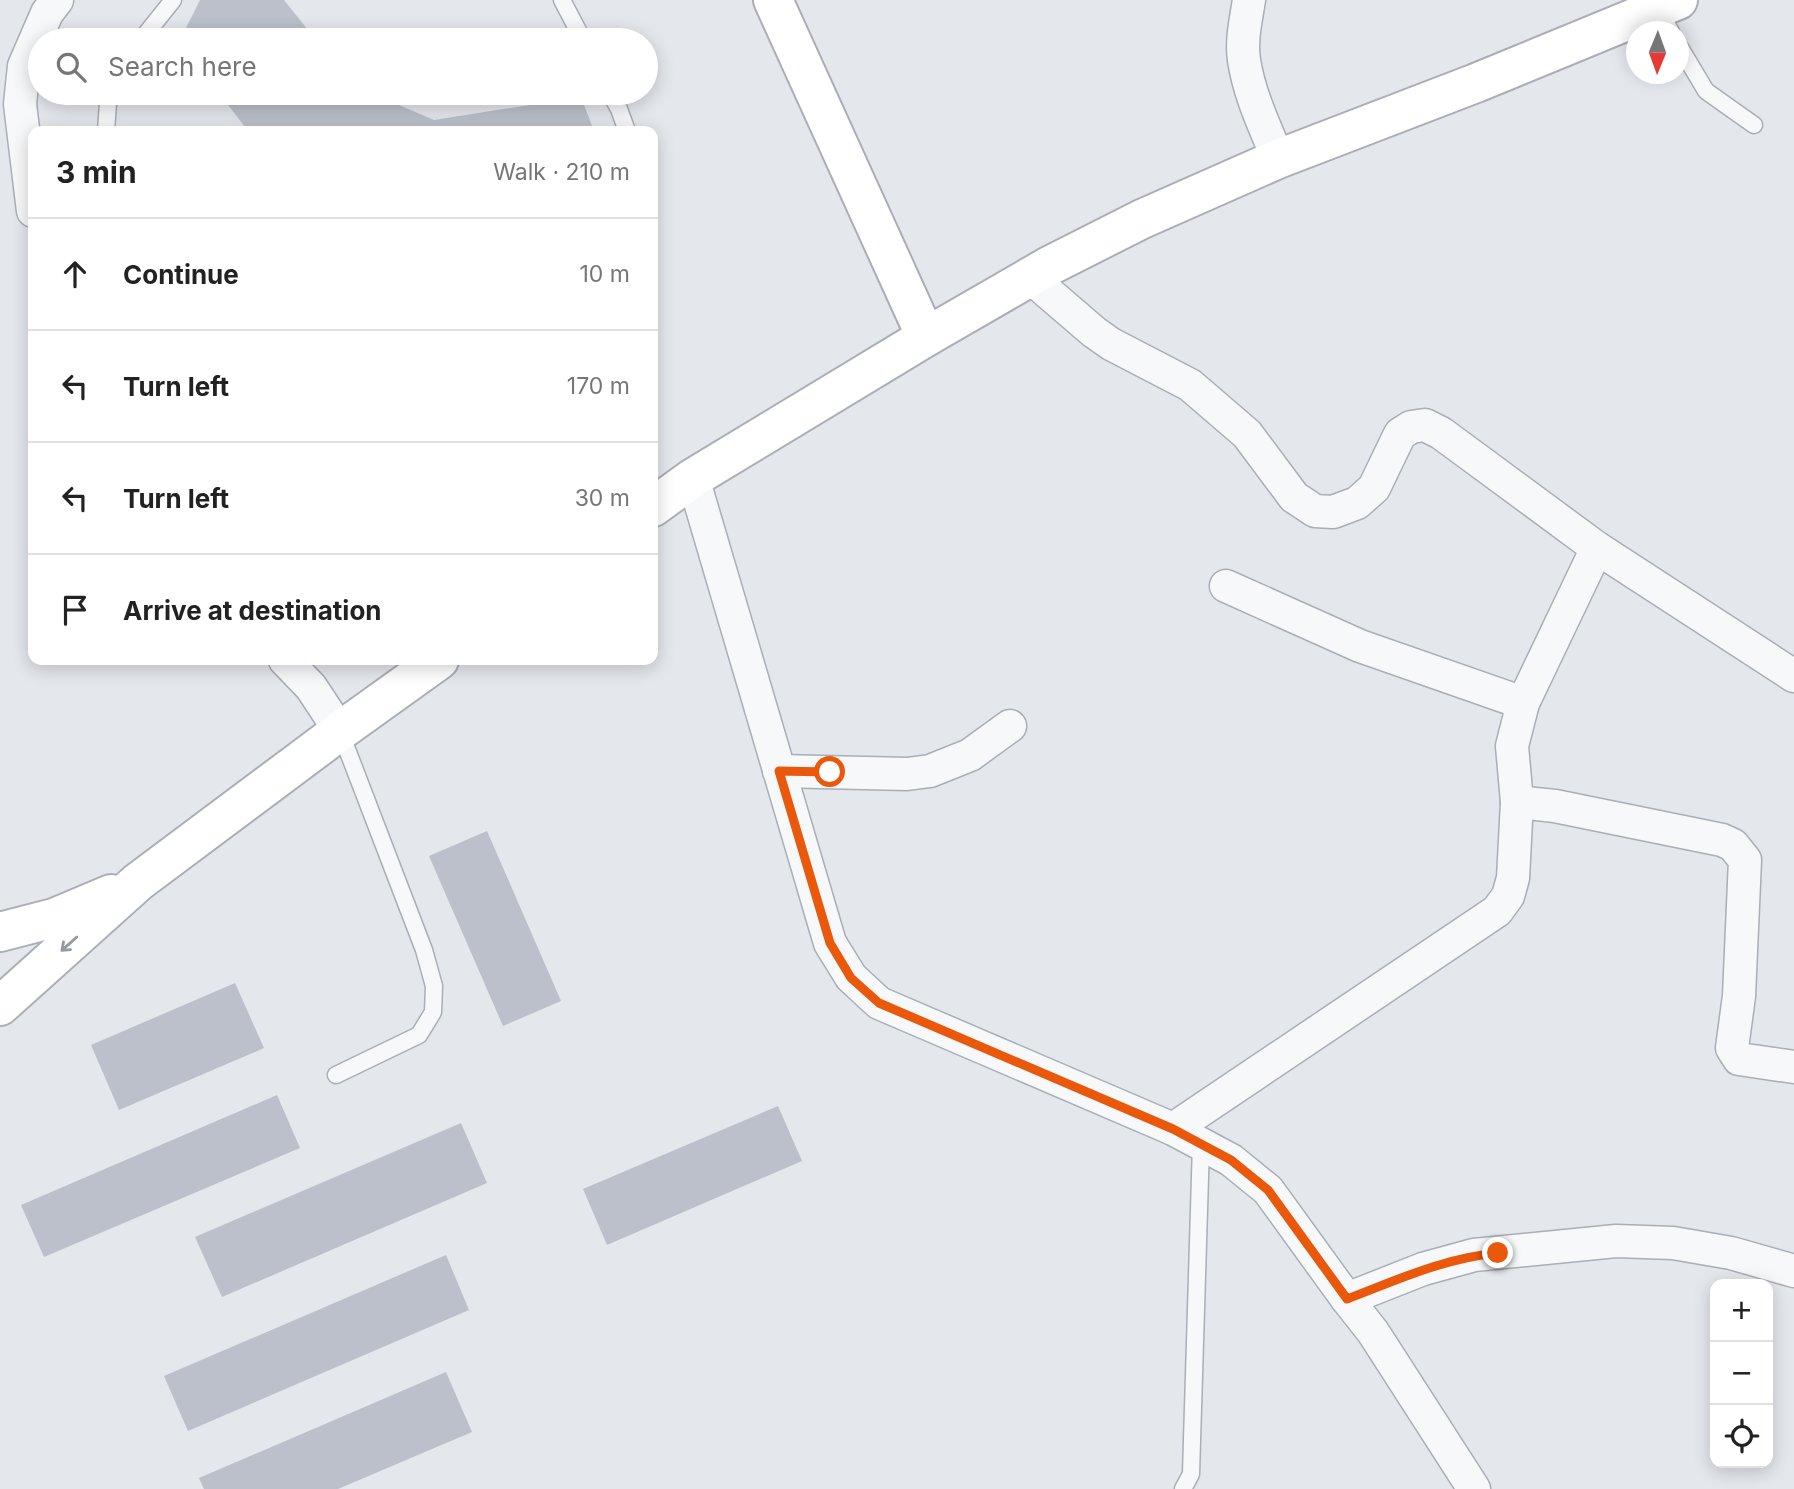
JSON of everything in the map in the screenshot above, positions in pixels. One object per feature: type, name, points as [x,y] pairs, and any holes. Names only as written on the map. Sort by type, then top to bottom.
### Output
[{"type":"main road","points":[[774,0],[926,337]]},
{"type":"main road","points":[[658,503],[693,478],[926,337],[1030,277],[1142,219],[1278,159],[1669,13]]},
{"type":"main road","points":[[0,1006],[138,882],[432,665]]},
{"type":"main road","points":[[0,932],[54,918],[138,882]]},
{"type":"street","points":[[40,28],[57,0]]},
{"type":"street","points":[[1249,0],[1244,29],[1244,58],[1251,90],[1278,159]]},
{"type":"street","points":[[28,57],[24,66],[20,104],[28,170]]},
{"type":"street","points":[[1030,277],[1111,344],[1190,386],[1247,434],[1294,497],[1315,511],[1333,512],[1357,503],[1374,488],[1401,434],[1411,427],[1425,425],[1441,433],[1597,548],[1794,676]]},
{"type":"street","points":[[693,478],[830,943],[851,978],[879,1003],[1173,1129],[1231,1160],[1268,1190],[1373,1332],[1474,1489]]},
{"type":"street","points":[[1173,1129],[1497,911],[1508,895],[1513,878],[1517,802],[1513,746],[1523,703],[1597,548]]},
{"type":"street","points":[[1226,586],[1360,646],[1523,703]]},
{"type":"street","points":[[290,665],[311,687],[340,731]]},
{"type":"street","points":[[779,771],[907,774],[930,771],[970,755],[1010,726]]},
{"type":"street","points":[[1517,802],[1555,806],[1658,826],[1723,840],[1733,845],[1745,860],[1739,996],[1732,1048],[1739,1059],[1794,1067]]},
{"type":"street","points":[[1347,1299],[1423,1269],[1474,1255],[1616,1241],[1673,1243],[1731,1253],[1794,1271]]},
{"type":"lane","points":[[151,28],[173,0]]},
{"type":"lane","points":[[562,0],[577,28]]},
{"type":"lane","points":[[1689,62],[1706,91],[1754,125]]},
{"type":"lane","points":[[106,126],[108,105]]},
{"type":"lane","points":[[617,105],[625,126]]},
{"type":"lane","points":[[336,1075],[419,1035],[433,1012],[434,986],[424,950],[340,731]]},
{"type":"lane","points":[[1183,1489],[1191,1474],[1201,1144]]},
{"type":"building","points":[[200,0],[284,0],[306,28],[186,28]]},
{"type":"building","points":[[228,105],[399,105],[434,120],[530,105],[584,105],[592,126],[244,126]]},
{"type":"building","points":[[487,831],[561,1001],[503,1026],[429,856]]},
{"type":"building","points":[[235,983],[264,1048],[119,1110],[91,1045]]},
{"type":"building","points":[[277,1095],[300,1148],[44,1257],[21,1205]]},
{"type":"building","points":[[778,1106],[802,1161],[607,1245],[583,1189]]},
{"type":"building","points":[[461,1123],[487,1183],[222,1297],[195,1237]]},
{"type":"building","points":[[446,1255],[469,1310],[188,1431],[164,1376]]},
{"type":"building","points":[[446,1372],[472,1432],[338,1489],[204,1489],[199,1478]]},
{"type":"route","points":[[830,772],[779,771],[830,943],[851,978],[879,1003],[1173,1129],[1231,1160],[1268,1190],[1347,1299],[1423,1269],[1474,1255],[1498,1253]]}]
